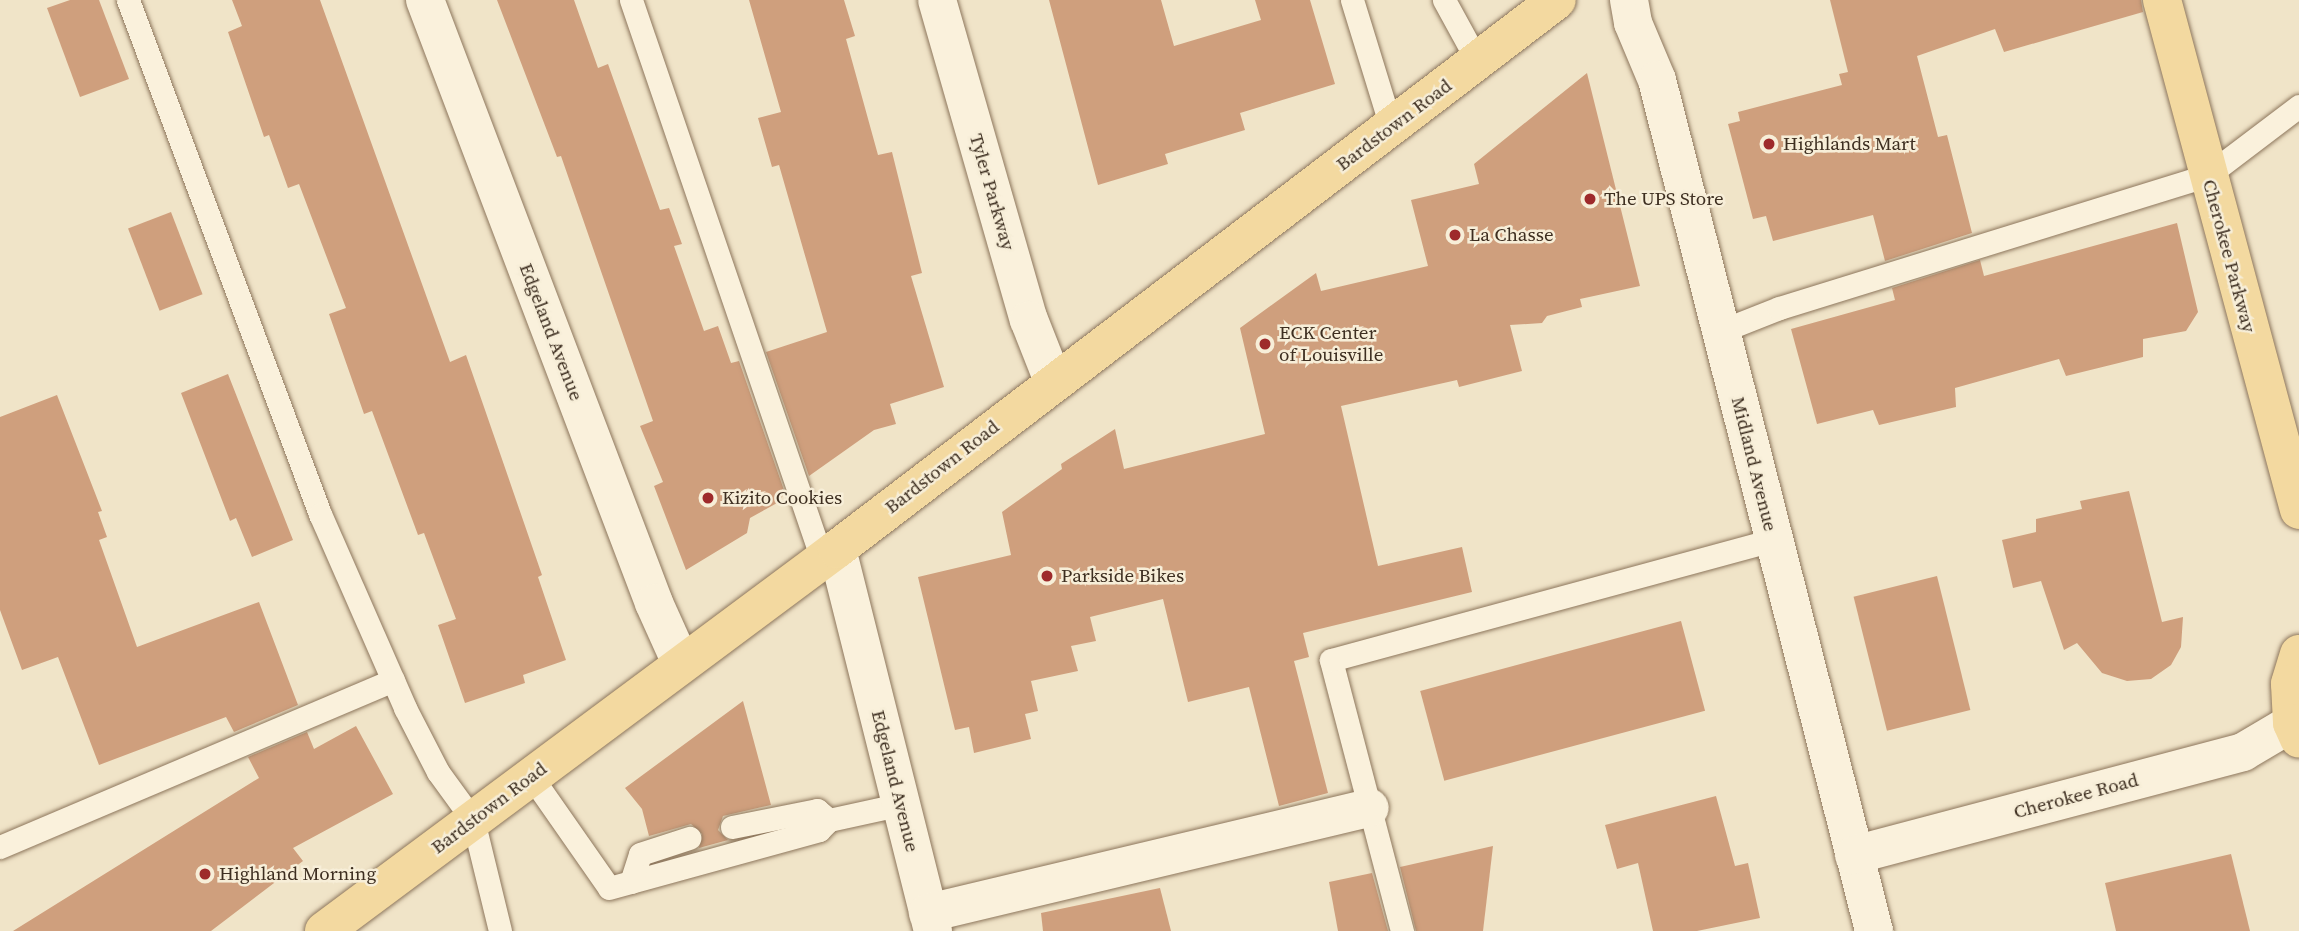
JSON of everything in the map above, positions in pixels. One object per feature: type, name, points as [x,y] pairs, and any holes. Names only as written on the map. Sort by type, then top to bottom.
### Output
[{"type":"main road","name":"Bardstown Road","points":[[324,931],[830,554],[1053,381],[1557,0]]},
{"type":"main road","name":"Cherokee Parkway","points":[[2162,0],[2299,510]]},
{"type":"main road","points":[[2296,731],[2290,684],[2299,654]]},
{"type":"street","name":"Edgeland Avenue","points":[[425,0],[681,663]]},
{"type":"street","name":"Tyler Parkway","points":[[937,0],[1029,320],[1053,381]]},
{"type":"street","name":"Midland Avenue","points":[[1629,0],[1633,23],[1657,80],[1874,931]]},
{"type":"street","name":"Edgeland Avenue","points":[[830,554],[902,804],[931,922]]},
{"type":"street","name":"Cherokee Road","points":[[1854,855],[2243,752],[2296,731]]},
{"type":"street","points":[[931,922],[1370,808]]},
{"type":"lane","points":[[128,0],[320,514],[393,680],[439,772],[473,820],[500,931]]},
{"type":"lane","points":[[631,0],[830,554]]},
{"type":"lane","points":[[1352,0],[1391,127]]},
{"type":"lane","points":[[1444,0],[1478,62]]},
{"type":"lane","points":[[1721,331],[1779,308],[2208,175],[2299,106]]},
{"type":"lane","points":[[1402,931],[1331,660],[1774,540]]},
{"type":"lane","points":[[0,847],[393,680]]},
{"type":"lane","points":[[531,776],[620,885]]},
{"type":"lane","points":[[620,885],[819,830],[829,820],[902,804]]},
{"type":"lane","points":[[733,827],[817,810],[829,820]]},
{"type":"lane","points":[[620,885],[640,853],[689,838]]},
{"type":"building","points":[[70,0],[99,0],[129,79],[80,97],[47,8]]},
{"type":"building","points":[[232,0],[320,0],[450,362],[466,355],[542,575],[538,577],[566,660],[523,675],[525,683],[465,703],[438,625],[456,619],[424,533],[418,535],[372,411],[364,414],[329,314],[346,308],[299,184],[288,188],[269,135],[264,137],[228,32],[242,26]]},
{"type":"building","points":[[497,0],[574,0],[598,68],[608,64],[660,210],[669,208],[682,244],[674,246],[704,331],[718,326],[731,363],[739,361],[785,493],[777,503],[750,518],[747,533],[686,570],[654,486],[663,482],[640,426],[653,421],[561,156],[557,157]]},
{"type":"building","points":[[749,0],[844,0],[855,36],[846,39],[878,155],[892,152],[922,273],[911,276],[944,387],[890,404],[896,424],[874,430],[809,476],[766,352],[827,332],[779,165],[772,167],[758,118],[781,112]]},
{"type":"building","points":[[1049,0],[1161,0],[1174,46],[1261,20],[1255,0],[1310,0],[1335,84],[1240,113],[1245,130],[1165,154],[1168,164],[1098,185]]},
{"type":"building","points":[[1830,0],[2141,0],[2143,12],[2004,52],[1995,29],[1917,56],[1938,137],[1947,135],[1972,233],[1885,261],[1873,215],[1773,241],[1766,216],[1753,219],[1728,124],[1740,121],[1738,112],[1842,85],[1839,74],[1848,72]]},
{"type":"building","points":[[1587,73],[1640,286],[1580,299],[1582,307],[1547,316],[1542,323],[1510,325],[1522,371],[1459,387],[1457,380],[1341,406],[1378,566],[1462,547],[1472,592],[1303,633],[1309,657],[1294,661],[1328,793],[1279,806],[1249,687],[1188,702],[1163,599],[1090,617],[1096,641],[1071,646],[1078,671],[1031,681],[1038,711],[1025,714],[1031,739],[974,753],[969,727],[955,730],[918,577],[1011,555],[1002,512],[1062,469],[1061,464],[1115,429],[1124,469],[1265,434],[1240,328],[1316,273],[1321,291],[1428,266],[1411,200],[1479,184],[1474,164]]},
{"type":"building","points":[[171,212],[203,294],[160,311],[128,228]]},
{"type":"building","points":[[2177,223],[2198,312],[2186,331],[2143,339],[2143,357],[2066,376],[2059,359],[1955,388],[1956,407],[1879,425],[1873,410],[1817,424],[1791,329],[1895,300],[1892,288],[1980,260],[1984,276]]},
{"type":"building","points":[[228,374],[293,540],[252,557],[236,518],[230,521],[181,393]]},
{"type":"building","points":[[57,395],[102,511],[98,512],[107,537],[99,540],[137,647],[259,602],[298,705],[234,732],[226,717],[99,765],[58,657],[22,670],[0,610],[0,417]]},
{"type":"building","points":[[2129,491],[2162,622],[2183,617],[2181,647],[2171,665],[2151,679],[2127,681],[2102,673],[2077,643],[2064,650],[2041,581],[2013,588],[2002,540],[2036,532],[2036,519],[2082,509],[2080,501]]},
{"type":"building","points":[[1937,576],[1970,710],[1887,731],[1854,597]]},
{"type":"building","points":[[1681,621],[1705,711],[1444,781],[1420,691]]},
{"type":"building","points":[[743,701],[771,805],[723,816],[718,830],[728,840],[699,848],[702,834],[691,824],[649,836],[642,809],[625,788]]},
{"type":"building","points":[[356,726],[393,794],[293,848],[303,861],[211,931],[13,931],[259,778],[248,757],[307,732],[314,749]]},
{"type":"building","points":[[1716,796],[1735,866],[1748,863],[1760,918],[1697,931],[1653,931],[1638,863],[1617,869],[1605,825]]},
{"type":"building","points":[[1493,846],[1483,931],[1416,931],[1400,867]]},
{"type":"building","points":[[2231,854],[2250,931],[2116,931],[2105,883]]},
{"type":"building","points":[[1372,873],[1388,931],[1338,931],[1329,882]]},
{"type":"building","points":[[1160,888],[1171,931],[1043,931],[1041,913]]},
{"type":"place","name":"Highlands Mart","points":[[1769,144]]},
{"type":"place","name":"The UPS Store","points":[[1590,199]]},
{"type":"place","name":"La Chasse","points":[[1455,235]]},
{"type":"place","name":"ECK Center of Louisville","points":[[1265,344]]},
{"type":"place","name":"Kizito Cookies","points":[[708,498]]},
{"type":"place","name":"Parkside Bikes","points":[[1047,576]]},
{"type":"place","name":"Highland Morning","points":[[205,874]]}]
